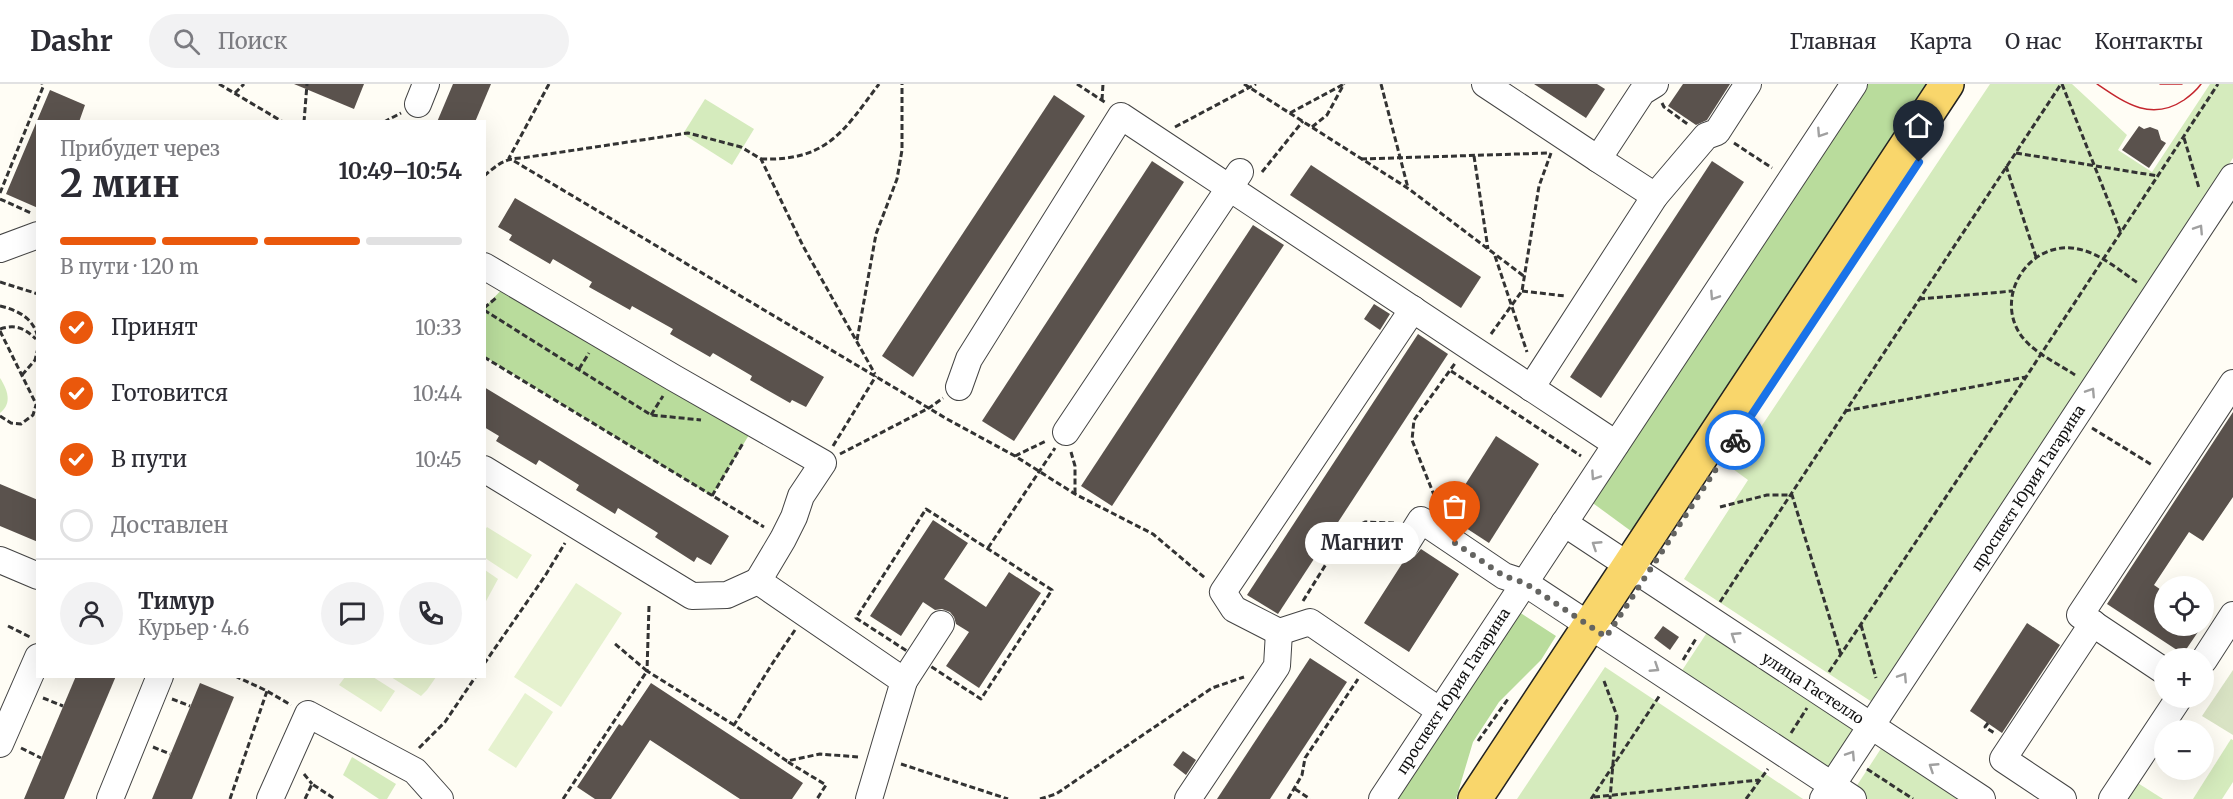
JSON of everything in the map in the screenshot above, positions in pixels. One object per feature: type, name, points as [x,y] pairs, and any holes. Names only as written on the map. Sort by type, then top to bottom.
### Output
[{"type":"main road","points":[[1637,572],[1947,84]]},
{"type":"main road","points":[[1475,799],[1597,631],[1970,84]]},
{"type":"main road","points":[[1498,799],[1597,631]]},
{"type":"street","points":[[1485,84],[1555,144],[1598,159],[1655,196]]},
{"type":"street","points":[[1598,159],[1642,92],[1654,84]]},
{"type":"street","points":[[1534,384],[1655,196],[1711,134],[1748,84]]},
{"type":"street","name":"проспект Юрия Гагарина","points":[[1382,799],[1854,84]]},
{"type":"street","points":[[959,387],[969,359],[1112,108],[1155,138],[1235,180],[1413,309],[1472,349],[1534,384],[1616,444]]},
{"type":"street","name":"проспект Юрия Гагарина","points":[[1827,792],[2233,177]]},
{"type":"street","points":[[1066,432],[1235,180]]},
{"type":"street","points":[[0,249],[36,236]]},
{"type":"street","points":[[486,267],[823,463],[801,496],[795,517],[758,581],[727,594],[692,596],[486,470]]},
{"type":"street","points":[[1413,309],[1223,592],[1234,609],[1279,632],[1310,622],[1440,711]]},
{"type":"street","points":[[2154,663],[2080,615],[2233,383]]},
{"type":"street","points":[[1564,523],[1637,572]]},
{"type":"street","points":[[1415,530],[1504,576],[1525,583],[1827,792],[1853,799]]},
{"type":"street","points":[[0,560],[36,575]]},
{"type":"street","name":"улица Гастелло","points":[[1637,572],[1982,799]]},
{"type":"street","points":[[758,581],[904,681]]},
{"type":"street","points":[[2212,648],[2233,615]]},
{"type":"street","points":[[2063,799],[2003,759],[2093,623]]},
{"type":"street","points":[[869,799],[904,681],[941,624]]},
{"type":"street","points":[[1188,799],[1277,666],[1279,632]]},
{"type":"street","points":[[0,744],[36,662]]},
{"type":"street","points":[[110,799],[159,678]]},
{"type":"street","points":[[2112,799],[2172,708]]},
{"type":"street","points":[[288,797],[299,768],[294,749],[308,714],[415,771],[440,799]]},
{"type":"path","points":[[0,193],[43,87],[42,84]]},
{"type":"path","points":[[219,84],[280,120]]},
{"type":"path","points":[[235,93],[244,84]]},
{"type":"path","points":[[304,120],[307,84]]},
{"type":"path","points":[[509,158],[549,84]]},
{"type":"path","points":[[486,174],[509,158],[688,134],[741,147],[761,159],[786,160],[805,156],[837,137],[879,84]]},
{"type":"path","points":[[857,341],[876,234],[897,179],[902,150],[902,84]]},
{"type":"path","points":[[1077,84],[1112,108]]},
{"type":"path","points":[[1103,84],[1112,108]]},
{"type":"path","points":[[1244,84],[1409,189],[1525,277]]},
{"type":"path","points":[[1155,138],[1256,84]]},
{"type":"path","points":[[1290,113],[1344,84]]},
{"type":"path","points":[[1312,128],[1327,115],[1344,84]]},
{"type":"path","points":[[1381,84],[1409,189]]},
{"type":"path","points":[[1654,84],[1664,107],[1773,169]]},
{"type":"path","points":[[1717,606],[2061,84]]},
{"type":"path","points":[[2061,84],[2121,234]]},
{"type":"path","points":[[1826,678],[2218,84]]},
{"type":"path","points":[[1235,180],[1257,178],[1303,121]]},
{"type":"path","points":[[2184,138],[2208,215]]},
{"type":"path","points":[[1279,632],[1300,606],[1347,532],[1365,522],[1385,521],[1415,530],[1436,501],[1412,441],[1414,420],[1450,371],[1511,306],[1522,291],[1539,186],[1555,144],[1474,156],[1361,159]]},
{"type":"path","points":[[2016,153],[2158,176]]},
{"type":"path","points":[[1474,156],[1488,249]]},
{"type":"path","points":[[509,158],[929,408],[1015,456],[1039,473],[1153,534],[1223,592]]},
{"type":"path","points":[[761,159],[803,246],[876,376]]},
{"type":"path","points":[[2006,166],[2036,257]]},
{"type":"path","points":[[0,200],[36,215]]},
{"type":"path","points":[[2094,387],[2025,340],[2014,322],[2011,301],[2013,291],[2024,268],[2036,257],[2054,249],[2074,248],[2094,254],[2156,294]]},
{"type":"path","points":[[1495,254],[1534,384]]},
{"type":"path","points":[[0,282],[36,293]]},
{"type":"path","points":[[1522,291],[1588,299]]},
{"type":"path","points":[[1919,299],[2013,291]]},
{"type":"path","points":[[0,306],[23,314],[32,323],[36,334]]},
{"type":"path","points":[[486,311],[651,415],[708,420]]},
{"type":"path","points":[[36,339],[20,327],[14,326],[0,330],[36,404]]},
{"type":"path","points":[[22,375],[36,356]]},
{"type":"path","points":[[486,358],[783,539]]},
{"type":"path","points":[[1450,371],[1582,457]]},
{"type":"path","points":[[823,463],[876,376]]},
{"type":"path","points":[[1845,411],[2026,378]]},
{"type":"path","points":[[0,416],[11,423],[21,424],[33,415],[36,408]]},
{"type":"path","points":[[823,463],[929,408]]},
{"type":"path","points":[[712,496],[755,424]]},
{"type":"path","points":[[2085,424],[2171,477]]},
{"type":"path","points":[[1015,456],[1066,432]]},
{"type":"path","points":[[988,549],[1066,432]]},
{"type":"path","points":[[1066,432],[1075,466],[1075,494]]},
{"type":"path","points":[[1720,507],[1767,495],[1792,495]]},
{"type":"path","points":[[1792,495],[1841,654]]},
{"type":"path","points":[[926,509],[988,549],[1052,590],[981,699],[856,618],[926,509]]},
{"type":"path","points":[[486,661],[545,576],[566,541]]},
{"type":"path","points":[[563,799],[648,671],[649,606]]},
{"type":"path","points":[[734,725],[806,614]]},
{"type":"path","points":[[1861,625],[1879,688],[1887,702]]},
{"type":"path","points":[[8,626],[36,639]]},
{"type":"path","points":[[1679,665],[1700,633]]},
{"type":"path","points":[[614,643],[648,671],[826,785],[816,799]]},
{"type":"path","points":[[1288,799],[1302,775],[1305,758],[1369,662]]},
{"type":"path","points":[[1040,799],[1056,794],[1212,688],[1277,666]]},
{"type":"path","points":[[239,678],[308,714]]},
{"type":"path","points":[[415,751],[444,722],[475,678]]},
{"type":"path","points":[[1604,681],[1617,716],[1610,798]]},
{"type":"path","points":[[230,799],[267,691]]},
{"type":"path","points":[[1592,798],[1660,695]]},
{"type":"path","points":[[1789,736],[1811,701]]},
{"type":"path","points":[[787,761],[820,754],[880,759],[910,766],[1008,799]]},
{"type":"path","points":[[1746,799],[1769,767]]},
{"type":"path","points":[[1866,769],[1913,799]]},
{"type":"path","points":[[1592,798],[1610,798],[1759,780]]},
{"type":"path","points":[[288,797],[312,784],[335,799]]},
{"type":"path","points":[[1295,789],[1310,799]]},
{"type":"green space","points":[[1867,84],[1931,84],[1635,534],[1590,501]]},
{"type":"green space","points":[[1990,84],[2072,84],[2127,135],[2118,150],[2152,172],[2210,84],[2233,84],[2233,158],[1872,702],[1684,579],[1748,480],[1733,469]]},
{"type":"green space","points":[[705,99],[754,129],[732,165],[683,134]]},
{"type":"green space","points":[[511,280],[755,425],[712,496],[486,358],[486,306]]},
{"type":"green space","points":[[0,378],[7,391],[8,400],[0,413]]},
{"type":"green space","points":[[486,528],[532,555],[517,579],[486,559]]},
{"type":"green space","points":[[486,571],[498,579],[486,601]]},
{"type":"green space","points":[[576,583],[622,613],[561,707],[514,677]]},
{"type":"green space","points":[[1519,612],[1556,636],[1541,660],[1499,702],[1473,742],[1456,799],[1395,799]]},
{"type":"green space","points":[[1708,631],[1854,729],[1827,769],[1681,672]]},
{"type":"green space","points":[[1605,667],[1803,799],[1517,799]]},
{"type":"green space","points":[[2233,670],[2233,735],[2214,723],[2214,720],[2202,716],[2207,708],[2214,708],[2214,698]]},
{"type":"green space","points":[[344,678],[375,678],[395,691],[381,712],[339,685]]},
{"type":"green space","points":[[393,678],[435,678],[421,696]]},
{"type":"green space","points":[[525,693],[553,712],[516,768],[488,750]]},
{"type":"green space","points":[[2231,739],[2233,740],[2233,782],[2222,799],[2193,799],[2205,780],[2214,780],[2214,766]]},
{"type":"green space","points":[[1882,747],[1962,799],[1867,799],[1854,790]]},
{"type":"green space","points":[[352,757],[396,784],[387,799],[379,799],[343,775]]},
{"type":"green space","points":[[2133,780],[2163,799],[2122,799]]},
{"type":"building","points":[[294,84],[364,84],[354,109]]},
{"type":"building","points":[[453,84],[491,84],[476,120],[438,120]]},
{"type":"building","points":[[1534,84],[1597,84],[1605,89],[1586,118]]},
{"type":"building","points":[[1683,84],[1730,84],[1707,120],[1696,125],[1668,106]]},
{"type":"building","points":[[50,90],[85,105],[80,120],[37,120]]},
{"type":"building","points":[[1054,95],[1085,116],[913,377],[882,356]]},
{"type":"building","points":[[36,123],[36,207],[6,194]]},
{"type":"building","points":[[2139,126],[2144,129],[2150,127],[2158,130],[2161,140],[2166,143],[2149,168],[2122,150]]},
{"type":"building","points":[[1152,161],[1184,182],[1014,441],[982,421]]},
{"type":"building","points":[[1712,161],[1744,182],[1601,398],[1570,377]]},
{"type":"building","points":[[1311,165],[1481,277],[1461,308],[1290,195]]},
{"type":"building","points":[[515,198],[824,377],[806,407],[792,400],[790,403],[750,380],[752,376],[713,353],[710,357],[670,334],[673,329],[632,306],[630,310],[589,287],[592,282],[553,259],[550,264],[509,240],[512,235],[498,227]]},
{"type":"building","points":[[1253,225],[1284,245],[1112,506],[1081,486]]},
{"type":"building","points":[[1374,304],[1390,314],[1380,330],[1364,319]]},
{"type":"building","points":[[1418,334],[1448,354],[1278,614],[1247,595]]},
{"type":"building","points":[[486,388],[729,536],[711,565],[697,557],[694,562],[655,537],[658,533],[618,508],[615,514],[576,490],[579,485],[539,460],[536,465],[496,441],[499,436],[486,428]]},
{"type":"building","points":[[2233,412],[2233,497],[2203,541],[2189,532],[2160,576],[2154,576],[2154,635],[2107,604]]},
{"type":"building","points":[[1496,436],[1539,464],[1489,543],[1446,515]]},
{"type":"building","points":[[0,484],[36,499],[36,541],[0,526]]},
{"type":"building","points":[[933,520],[968,543],[944,579],[986,607],[1009,572],[1041,593],[979,688],[946,666],[969,632],[956,624],[950,612],[942,609],[935,610],[923,602],[901,636],[870,616]]},
{"type":"building","points":[[1421,549],[1459,574],[1409,652],[1364,623],[1405,559],[1414,557]]},
{"type":"building","points":[[2027,623],[2060,645],[2002,733],[1970,711]]},
{"type":"building","points":[[1663,626],[1679,637],[1670,650],[1654,638]]},
{"type":"building","points":[[2156,636],[2195,636],[2187,648],[2174,648]]},
{"type":"building","points":[[1310,658],[1347,682],[1270,799],[1217,799]]},
{"type":"building","points":[[75,678],[115,678],[64,799],[24,799]]},
{"type":"building","points":[[200,683],[234,697],[192,799],[152,799]]},
{"type":"building","points":[[651,683],[803,783],[792,799],[740,799],[650,740],[611,799],[595,799],[577,787],[619,724],[622,726]]},
{"type":"building","points":[[1183,751],[1196,760],[1186,775],[1173,765]]},
{"type":"tram line","points":[[2097,84],[2118,98],[2149,110],[2172,106],[2184,100],[2201,84]]},
{"type":"tram line","points":[[2160,84],[2182,84]]},
{"type":"way so far","points":[[1455,543],[1504,576],[1525,583],[1606,637],[1735,440]]},
{"type":"place","name":"Магнит","points":[[1455,543]]},
{"type":"route","points":[[1735,440],[1919,162]]}]
